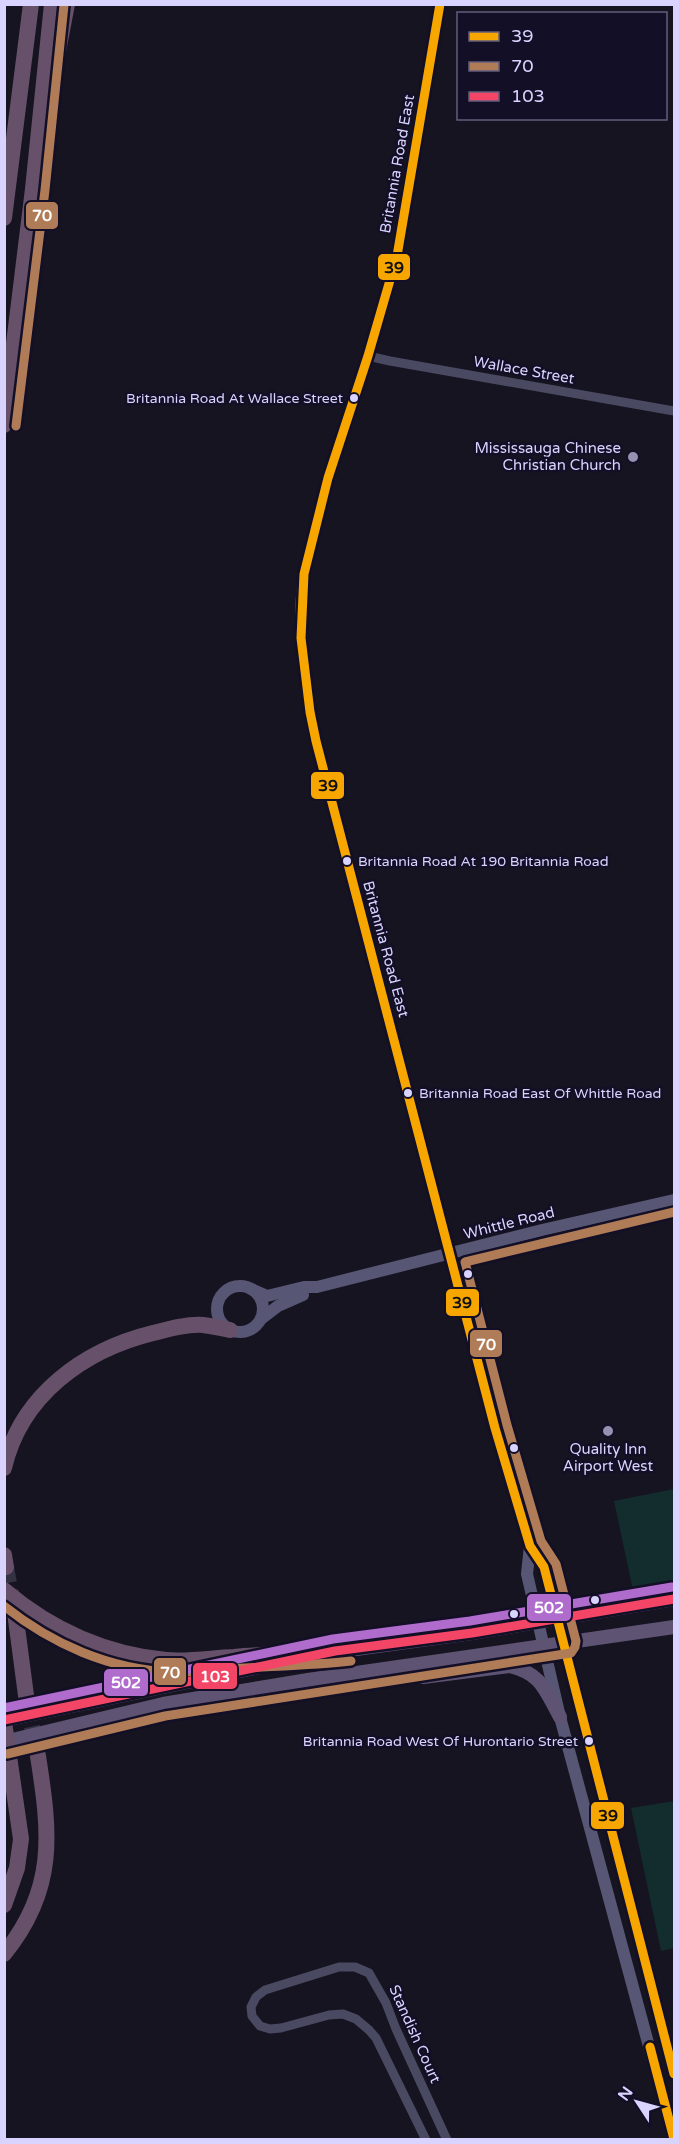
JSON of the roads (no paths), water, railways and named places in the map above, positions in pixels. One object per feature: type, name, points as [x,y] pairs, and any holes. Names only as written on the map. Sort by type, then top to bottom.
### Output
[{"type":"highway","points":[[4,218],[31,4]]},
{"type":"highway","points":[[4,425],[33,189],[52,4]]},
{"type":"highway","points":[[33,189],[67,4]]},
{"type":"highway","points":[[4,1468],[16,1437],[31,1411],[59,1379],[91,1356],[132,1339],[185,1326],[202,1325],[230,1330]]},
{"type":"highway","points":[[4,1590],[49,1623],[80,1638],[103,1647],[146,1657],[168,1660],[203,1660],[335,1651]]},
{"type":"highway","points":[[15,1612],[27,1703]]},
{"type":"highway","points":[[4,1721],[21,1839],[17,1868],[4,1905]]},
{"type":"highway","points":[[4,1954],[25,1926],[36,1905],[45,1869],[45,1802],[38,1756]]},
{"type":"main road","name":"Britannia Road East","points":[[440,4],[397,255],[311,538],[301,606],[303,655],[315,736],[495,1428],[530,1546],[544,1567],[675,2074]]},
{"type":"main road","name":"Whittle Road","points":[[251,1289],[267,1296],[304,1287],[317,1287],[450,1252],[675,1200]]},
{"type":"main road","points":[[231,1287],[251,1289],[263,1303],[261,1319],[246,1332],[230,1330],[224,1326],[217,1314],[219,1298],[231,1287]]},
{"type":"main road","name":"Whittle Road","points":[[261,1319],[278,1306],[317,1287]]},
{"type":"main road","name":"Britannia Road East","points":[[530,1546],[527,1574],[560,1717],[675,2139]]},
{"type":"main road","points":[[6,1742],[163,1704],[395,1667],[561,1630],[675,1599]]},
{"type":"main road","points":[[4,1721],[335,1651],[472,1633],[542,1634],[561,1630],[675,1627]]},
{"type":"main road","points":[[395,1667],[423,1677],[510,1666],[522,1669],[536,1676],[560,1717]]},
{"type":"street","name":"Wallace Street","points":[[368,356],[675,411]]},
{"type":"street","name":"Standish Court","points":[[426,2139],[376,2038],[357,2019],[343,2014],[330,2015],[292,2026],[270,2029],[255,2022],[252,2016],[251,2007],[256,1997],[265,1990],[339,1967],[355,1966],[363,1969],[372,1978],[386,2003],[396,2030],[447,2139]]},
{"type":"street","points":[[376,2038],[396,2030]]},
{"type":"tunnel","points":[[6,1567],[13,1605]]},
{"type":"tunnel","points":[[27,1703],[38,1756]]},
{"type":"place","name":"Britannia Road At Wallace Street","points":[[354,398]]},
{"type":"place","name":"Mississauga Chinese Christian Church","points":[[633,457]]},
{"type":"place","name":"Britannia Road At 190 Britannia Road","points":[[347,861]]},
{"type":"place","name":"Britannia Road East Of Whittle Road","points":[[408,1093]]},
{"type":"place","name":"Quality Inn Airport West","points":[[608,1431]]},
{"type":"place","name":"Britannia Road West Of Hurontario Street","points":[[589,1741]]}]
